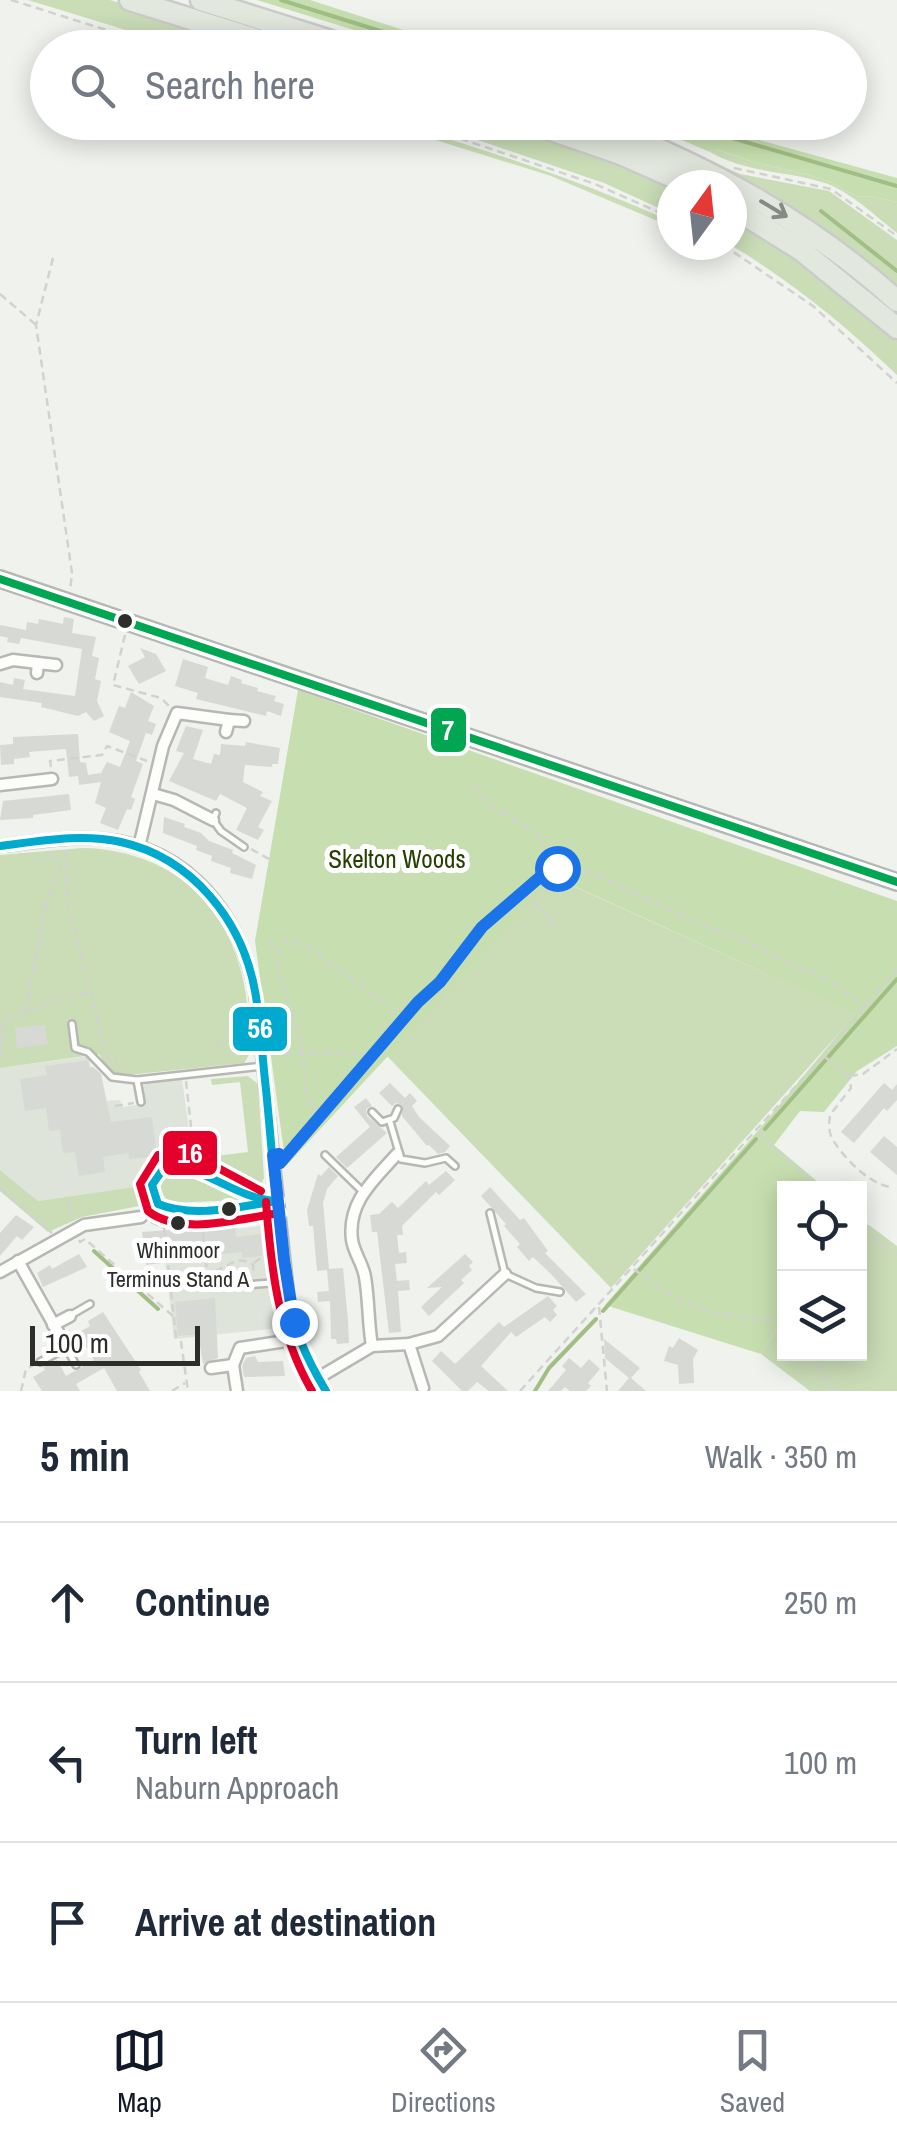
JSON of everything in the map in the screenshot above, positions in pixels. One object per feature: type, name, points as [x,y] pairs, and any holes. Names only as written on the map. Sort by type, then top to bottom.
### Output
[{"type":"highway","points":[[130,0],[226,30]]},
{"type":"highway","points":[[201,0],[297,30]]},
{"type":"highway","points":[[580,140],[657,170]]},
{"type":"highway","points":[[638,140],[734,185],[816,236],[897,300]]},
{"type":"highway","points":[[747,216],[801,250],[897,328]]},
{"type":"street","points":[[0,579],[897,882]]},
{"type":"street","points":[[0,664],[13,660],[37,668],[56,665]]},
{"type":"street","points":[[139,847],[158,766],[177,713],[228,726],[244,721]]},
{"type":"street","points":[[0,784],[52,779]]},
{"type":"street","points":[[153,794],[214,816]]},
{"type":"street","points":[[0,846],[65,839],[106,840],[139,847],[169,860],[199,882],[233,923],[250,968],[264,1060],[286,1282],[299,1339],[326,1391]]},
{"type":"street","points":[[372,1346],[365,1274],[352,1243],[352,1223],[359,1197],[397,1154]]},
{"type":"street","points":[[0,1272],[84,1224],[142,1217]]},
{"type":"street","points":[[18,1262],[56,1328],[70,1316]]},
{"type":"street","points":[[318,1378],[372,1346],[409,1344],[438,1336],[505,1274]]},
{"type":"street","points":[[236,1391],[232,1365],[240,1348],[299,1339]]},
{"type":"street","points":[[409,1344],[424,1390]]},
{"type":"street","points":[[211,1368],[232,1365]]},
{"type":"lane","points":[[214,816],[221,831],[244,846]]},
{"type":"lane","points":[[72,1024],[75,1048],[88,1052],[112,1078],[137,1080],[186,1075],[264,1060]]},
{"type":"lane","points":[[137,1080],[141,1102]]},
{"type":"lane","points":[[398,1109],[390,1122],[401,1159],[414,1162],[446,1158],[455,1166]]},
{"type":"lane","points":[[372,1112],[382,1122],[390,1122]]},
{"type":"lane","points":[[324,1156],[364,1192]]},
{"type":"lane","points":[[258,1203],[182,1164],[166,1165],[152,1185],[158,1204],[168,1211],[202,1209],[278,1201]]},
{"type":"lane","points":[[490,1213],[505,1274],[536,1288],[560,1292]]},
{"type":"lane","points":[[216,1287],[286,1282]]},
{"type":"lane","points":[[70,1316],[90,1304]]},
{"type":"lane","points":[[56,1328],[76,1366]]},
{"type":"lane","points":[[40,1362],[66,1348]]},
{"type":"path","points":[[11,0],[107,30]]},
{"type":"path","points":[[465,140],[556,170],[657,212]]},
{"type":"path","points":[[726,165],[831,190],[897,236]]},
{"type":"path","points":[[52,258],[36,325],[72,573],[66,602]]},
{"type":"path","points":[[745,260],[812,306],[897,383]]},
{"type":"path","points":[[0,294],[36,325]]},
{"type":"path","points":[[124,622],[122,626],[128,628],[114,684],[161,698],[177,713]]},
{"type":"path","points":[[52,779],[50,761],[102,755],[107,746],[158,766]]},
{"type":"path","points":[[473,785],[496,809],[536,831],[557,868]]},
{"type":"path","points":[[26,1012],[42,914],[62,864],[65,839]]},
{"type":"path","points":[[35,842],[62,864],[68,905],[108,1059],[116,1059]]},
{"type":"path","points":[[244,846],[269,859]]},
{"type":"path","points":[[273,1155],[279,1154],[280,1163],[440,982],[482,927],[547,871],[569,865],[746,941],[795,967],[821,975],[866,1007]]},
{"type":"path","points":[[524,889],[555,925]]},
{"type":"path","points":[[318,1120],[306,1090],[292,1009],[279,976],[279,949],[286,940],[308,946],[406,1018]]},
{"type":"path","points":[[267,942],[279,949]]},
{"type":"path","points":[[520,1391],[897,970]]},
{"type":"path","points":[[0,1057],[2,1020],[64,997],[92,992]]},
{"type":"path","points":[[217,1042],[264,1060],[302,1054],[384,1053]]},
{"type":"path","points":[[848,1076],[864,1074],[897,1049]]},
{"type":"path","points":[[823,1056],[848,1076],[851,1088],[830,1115],[832,1139],[858,1168],[879,1185],[890,1187]]},
{"type":"path","points":[[186,1075],[196,1171]]},
{"type":"path","points":[[116,1106],[141,1102]]},
{"type":"path","points":[[756,1130],[811,1181]]},
{"type":"path","points":[[190,1157],[194,1152]]},
{"type":"path","points":[[0,1188],[58,1238]]},
{"type":"path","points":[[202,1209],[207,1272]]},
{"type":"path","points":[[142,1217],[164,1228],[174,1317],[188,1391]]},
{"type":"path","points":[[867,1234],[897,1255]]},
{"type":"path","points":[[85,1239],[174,1317]]},
{"type":"path","points":[[215,1272],[241,1257],[253,1265]]},
{"type":"path","points":[[254,1285],[253,1265],[260,1257],[284,1259]]},
{"type":"path","points":[[633,1268],[678,1302],[730,1318],[777,1323]]},
{"type":"path","points":[[170,1276],[180,1274]]},
{"type":"path","points":[[171,1292],[181,1291]]},
{"type":"path","points":[[599,1305],[606,1391]]},
{"type":"path","points":[[814,1361],[834,1391]]},
{"type":"path","points":[[21,1391],[26,1368],[40,1362]]},
{"type":"path","points":[[172,1391],[187,1383]]},
{"type":"shaded area","points":[[89,1056],[91,1073],[100,1072],[105,1101],[120,1100],[122,1107],[145,1104],[143,1087],[150,1080],[182,1079],[192,1152],[169,1153],[148,1171],[141,1186],[38,1201],[0,1170],[0,1068]]},
{"type":"shaded area","points":[[235,1225],[239,1229],[266,1225],[271,1228],[280,1328],[174,1339],[165,1259],[168,1231]]},
{"type":"green space","points":[[28,0],[110,0],[208,30],[126,30]]},
{"type":"green space","points":[[257,0],[310,0],[403,30],[354,30]]},
{"type":"green space","points":[[436,140],[450,140],[605,193],[657,215],[657,221],[551,176]]},
{"type":"green space","points":[[478,140],[560,140],[592,150],[657,178],[657,207],[604,183]]},
{"type":"green space","points":[[641,140],[662,140],[731,170],[691,170]]},
{"type":"green space","points":[[682,140],[760,140],[897,178],[897,202],[858,197],[824,179],[716,149],[710,152]]},
{"type":"green space","points":[[715,149],[824,179],[858,197],[897,202],[897,233],[835,187],[739,164],[710,152]]},
{"type":"green space","points":[[747,175],[829,191],[897,240],[897,292],[747,203]]},
{"type":"green space","points":[[747,223],[776,241],[897,337],[897,375],[858,339],[747,255]]},
{"type":"green space","name":"Skelton Woods","points":[[298,690],[897,901],[897,1046],[857,1071],[824,1112],[800,1111],[774,1145],[817,1181],[777,1181],[777,1327],[761,1354],[605,1305],[855,1014],[554,877],[286,1166],[255,941]]},
{"type":"green space","points":[[82,848],[148,861],[175,875],[218,918],[243,977],[251,1038],[244,1063],[118,1076],[107,1069],[99,1054],[0,1068],[0,855]]},
{"type":"green space","points":[[553,877],[856,1014],[611,1288],[387,1056]]},
{"type":"green space","points":[[248,1076],[258,1084],[264,1178],[254,1188],[199,1158],[248,1152],[240,1082],[212,1085],[211,1079]]},
{"type":"green space","points":[[0,1170],[38,1201],[141,1186],[142,1198],[139,1206],[82,1217],[48,1232],[0,1191]]},
{"type":"green space","points":[[174,1170],[239,1200],[171,1203],[163,1195],[161,1185]]},
{"type":"green space","points":[[867,1225],[897,1246],[897,1391],[810,1391],[761,1354],[777,1327],[777,1361],[867,1361]]},
{"type":"building","points":[[64,617],[74,619],[72,633],[96,637],[92,656],[99,658],[95,679],[101,681],[97,701],[104,716],[94,721],[86,712],[78,716],[41,707],[42,703],[0,697],[0,682],[13,685],[14,678],[25,680],[23,689],[75,696],[82,649],[21,638],[19,644],[0,636],[0,625],[26,630],[27,622],[38,624],[39,619],[63,624]]},
{"type":"building","points":[[140,648],[156,654],[166,671],[139,684],[128,666],[145,657]]},
{"type":"building","points":[[183,659],[208,667],[205,678],[228,685],[231,676],[258,688],[257,691],[276,696],[274,701],[284,704],[281,716],[196,699],[198,693],[175,686]]},
{"type":"building","points":[[131,692],[154,706],[148,721],[156,724],[152,735],[146,733],[136,761],[143,764],[131,797],[135,799],[118,830],[100,823],[106,808],[95,803],[101,782],[79,785],[78,776],[69,777],[66,749],[29,752],[30,757],[1,765],[0,745],[13,744],[13,737],[78,734],[80,762],[86,763],[88,775],[101,773],[107,762],[120,767],[130,741],[109,732],[119,706],[125,708]]},
{"type":"building","points":[[186,726],[203,730],[193,759],[211,764],[214,754],[220,755],[221,744],[245,746],[246,742],[280,748],[278,764],[272,767],[245,765],[243,782],[272,801],[258,827],[264,830],[258,840],[236,830],[247,808],[220,794],[216,801],[169,781],[184,753],[176,751]]},
{"type":"building","points":[[69,794],[71,810],[0,820],[3,801]]},
{"type":"building","points":[[164,817],[185,824],[184,827],[256,865],[252,879],[230,873],[231,868],[211,861],[212,856],[196,850],[197,846],[163,833]]},
{"type":"building","points":[[45,1025],[48,1044],[17,1048],[15,1028]]},
{"type":"building","points":[[88,1060],[89,1067],[101,1074],[111,1122],[152,1117],[157,1156],[129,1159],[128,1153],[103,1157],[105,1172],[79,1176],[75,1152],[63,1153],[60,1130],[49,1131],[46,1108],[25,1111],[20,1079],[47,1075],[45,1066]]},
{"type":"building","points":[[390,1083],[405,1098],[410,1093],[417,1101],[412,1106],[419,1117],[450,1146],[445,1152],[438,1154],[427,1146],[402,1116],[402,1105],[392,1106],[379,1093]]},
{"type":"building","points":[[884,1083],[892,1090],[897,1084],[897,1100],[887,1111],[884,1108],[854,1143],[841,1132]]},
{"type":"building","points":[[366,1098],[372,1106],[366,1109],[367,1116],[387,1133],[347,1168],[336,1157],[370,1127],[354,1107]]},
{"type":"building","points":[[884,1136],[897,1147],[897,1175],[870,1152]]},
{"type":"building","points":[[329,1167],[338,1176],[327,1189],[323,1203],[329,1269],[343,1268],[348,1320],[349,1343],[337,1344],[336,1339],[331,1339],[330,1301],[318,1302],[317,1292],[329,1291],[327,1270],[317,1271],[313,1226],[309,1226],[307,1210],[318,1174],[321,1176]]},
{"type":"building","points":[[446,1171],[455,1180],[439,1195],[436,1192],[402,1226],[403,1235],[397,1235],[399,1253],[406,1252],[407,1263],[395,1264],[397,1281],[409,1280],[410,1290],[398,1291],[401,1332],[389,1333],[377,1232],[372,1232],[370,1215],[379,1214],[392,1202],[398,1208],[426,1181],[429,1185]]},
{"type":"building","points":[[490,1187],[520,1220],[524,1218],[548,1251],[545,1253],[586,1294],[576,1302],[533,1257],[529,1261],[506,1224],[481,1196]]},
{"type":"building","points":[[16,1215],[34,1227],[22,1240],[17,1236],[0,1256],[0,1233]]},
{"type":"building","points":[[235,1225],[236,1237],[261,1234],[262,1256],[242,1258],[242,1252],[146,1265],[142,1232]]},
{"type":"building","points":[[79,1254],[87,1267],[43,1287],[37,1273]]},
{"type":"building","points":[[465,1254],[473,1262],[469,1266],[472,1270],[461,1280],[464,1283],[429,1316],[421,1307],[442,1287],[427,1288]]},
{"type":"building","points":[[548,1296],[557,1306],[553,1310],[557,1315],[550,1322],[545,1317],[516,1337],[511,1332],[481,1366],[508,1391],[489,1391],[477,1382],[468,1391],[462,1391],[432,1361],[441,1351],[455,1364],[499,1322],[504,1327]]},
{"type":"building","points":[[215,1298],[218,1358],[203,1364],[198,1334],[178,1336],[175,1302]]},
{"type":"building","points":[[103,1312],[141,1370],[150,1391],[117,1391],[104,1368],[76,1384],[80,1391],[42,1391],[33,1377],[45,1370],[43,1367],[57,1360],[66,1376],[94,1360],[78,1333]]},
{"type":"building","points":[[679,1338],[698,1350],[693,1359],[694,1383],[679,1384],[678,1365],[664,1361],[669,1346],[673,1348]]},
{"type":"building","points":[[604,1339],[640,1368],[631,1378],[646,1391],[618,1391],[629,1378],[605,1358]]},
{"type":"building","points":[[255,1356],[258,1362],[283,1361],[285,1376],[244,1377],[242,1366],[246,1358]]},
{"type":"building","points":[[569,1358],[581,1368],[589,1359],[600,1369],[588,1383],[591,1386],[586,1391],[565,1387],[548,1391],[566,1370],[562,1366]]},
{"type":"waterway","points":[[281,0],[377,30]]},
{"type":"waterway","points":[[739,140],[897,186]]},
{"type":"waterway","points":[[821,211],[897,271]]},
{"type":"waterway","points":[[765,1129],[897,979]]},
{"type":"waterway","points":[[603,1311],[756,1139]]},
{"type":"waterway","points":[[94,1251],[158,1309]]},
{"type":"waterway","points":[[535,1391],[549,1368],[596,1319]]},
{"type":"transit line","name":"7","points":[[0,579],[897,882]]},
{"type":"transit line","name":"56","points":[[0,846],[76,838],[106,839],[147,850],[191,877],[226,917],[239,940],[257,1003],[291,1312],[303,1347],[326,1391]]},
{"type":"transit line","name":"16","points":[[261,1191],[188,1152],[158,1155],[140,1184],[148,1211],[177,1223],[212,1224],[280,1213]]},
{"type":"transit line","name":"56","points":[[166,1165],[195,1171],[249,1195],[278,1201],[202,1211],[158,1204],[152,1185],[166,1165]]},
{"type":"transit line","name":"16","points":[[266,1202],[284,1323],[312,1391]]},
{"type":"place","name":"Whinmoor Terminus Stand A","points":[[178,1223]]},
{"type":"route","points":[[294,1322],[273,1155],[279,1154],[280,1163],[418,1002],[440,982],[482,927],[547,871],[557,868]]}]
